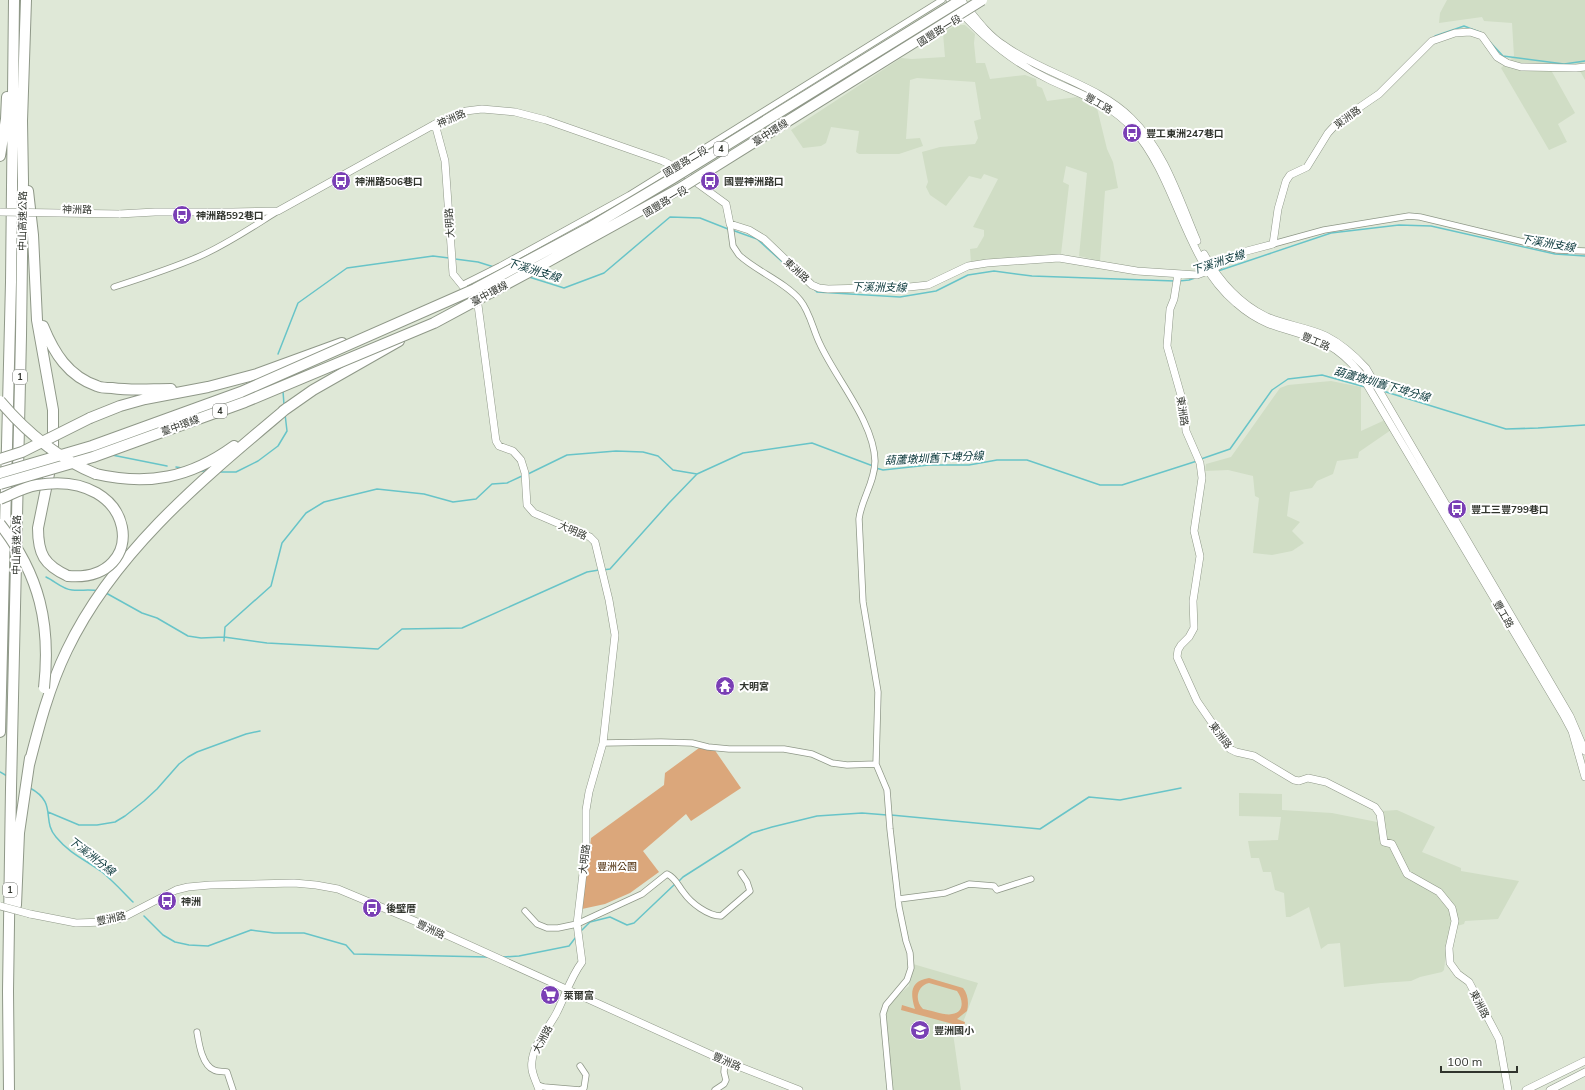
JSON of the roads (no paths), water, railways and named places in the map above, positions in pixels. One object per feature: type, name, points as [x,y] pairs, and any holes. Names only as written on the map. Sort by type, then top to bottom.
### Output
[{"type":"highway","name":"中山高速公路","points":[[0,732],[11,282],[14,0]]},
{"type":"highway","name":"中山高速公路","points":[[9,1090],[8,991],[11,788],[21,336],[23,181],[22,121],[26,0]]},
{"type":"highway","name":"臺中環線","points":[[0,473],[92,446],[241,392],[475,289],[589,228],[673,178],[961,0]]},
{"type":"highway","name":"臺中環線","points":[[0,484],[93,457],[245,402],[434,323],[679,189],[982,0]]},
{"type":"highway","points":[[0,156],[6,119],[13,13]]},
{"type":"highway","points":[[0,499],[36,485],[66,483],[85,487],[108,500],[117,510],[121,518],[123,541],[120,551],[101,572],[91,576],[79,577],[68,576],[58,571],[44,559],[40,550],[38,528],[51,464],[53,433],[52,410],[37,320],[33,235],[22,121]]},
{"type":"highway","points":[[37,299],[42,326],[51,346],[60,360],[74,374],[97,387],[127,390],[181,388],[257,374]]},
{"type":"highway","points":[[0,459],[22,452],[90,418],[120,406],[145,399],[208,387],[257,374],[422,312]]},
{"type":"highway","points":[[0,402],[28,432],[62,457],[96,474],[126,480],[162,478],[195,468],[231,448],[313,390],[434,323]]},
{"type":"highway","points":[[8,991],[14,943],[19,833],[24,795],[28,765],[48,687],[80,626],[102,590],[124,562],[201,481],[287,408]]},
{"type":"highway","points":[[0,524],[24,560],[34,583],[44,619],[48,687]]},
{"type":"street","name":"國豐路二段","points":[[462,285],[500,266],[616,202],[942,0]]},
{"type":"street","name":"豐工路","points":[[950,0],[986,38],[1021,64],[1048,79],[1095,99],[1118,114],[1132,128],[1146,145],[1159,167],[1188,233],[1211,270],[1231,291],[1252,309],[1267,316],[1325,336],[1342,345],[1366,368],[1369,380],[1570,716],[1579,733],[1585,751]]},
{"type":"street","name":"豐工路","points":[[961,0],[988,32],[1003,46],[1049,72],[1105,97],[1139,126],[1150,140],[1163,162],[1211,270]]},
{"type":"street","name":"國豐路一段","points":[[478,305],[512,285],[646,213],[872,71],[989,0]]},
{"type":"street","name":"東洲路","points":[[730,224],[749,230],[764,239],[812,285],[819,288],[828,289],[909,287],[928,285],[968,266],[987,262],[1059,258],[1137,271],[1196,275],[1211,270],[1243,252],[1273,244],[1278,209],[1286,181],[1290,175],[1307,167],[1328,133],[1338,122],[1379,94],[1432,41],[1455,33],[1470,32],[1482,36],[1497,57],[1510,64],[1521,67],[1585,67]]},
{"type":"street","name":"神洲路","points":[[0,212],[278,211],[436,124],[466,111],[487,109],[515,112],[564,126],[663,161],[674,167],[726,204],[730,224]]},
{"type":"street","name":"大明路","points":[[436,124],[445,161],[453,274],[478,305],[496,441],[499,446],[513,451],[520,460],[525,473],[527,505],[534,513],[590,537],[595,542],[609,600],[615,635],[603,743],[589,792],[586,810],[586,842],[577,924],[582,962],[574,973],[566,990]]},
{"type":"street","name":"神洲路","points":[[0,208],[119,212]]},
{"type":"street","points":[[114,287],[150,276],[198,257],[246,231],[278,211]]},
{"type":"street","points":[[1273,244],[1324,230],[1409,216],[1420,217],[1557,250],[1585,251]]},
{"type":"street","points":[[730,224],[733,246],[739,255],[793,293],[802,303],[820,344],[860,413],[872,443],[874,469],[860,511],[859,529],[863,602],[878,692],[876,764],[888,790],[890,829],[899,899],[906,941],[910,953],[911,968],[904,985],[888,1002],[883,1011],[890,1090]]},
{"type":"street","name":"東洲路","points":[[1178,274],[1174,299],[1170,309],[1167,346],[1184,406],[1186,431],[1199,461],[1202,482],[1194,531],[1199,548],[1200,560],[1193,601],[1194,628],[1190,637],[1178,650],[1177,657],[1197,701],[1225,744],[1233,751],[1254,756],[1294,780],[1299,781],[1308,778],[1326,782],[1378,810],[1380,814],[1384,842],[1392,844],[1408,874],[1439,892],[1452,908],[1455,921],[1449,948],[1450,963],[1458,974],[1469,982],[1499,1039],[1508,1090]]},
{"type":"street","name":"豐工路","points":[[1380,398],[1564,716],[1572,731],[1585,777]]},
{"type":"street","points":[[603,743],[692,743],[708,747],[728,749],[784,749],[812,754],[832,763],[847,765],[876,764]]},
{"type":"street","points":[[525,911],[537,924],[547,928],[558,928],[577,924],[642,894],[667,874],[677,882],[689,900],[707,912],[722,916],[750,891],[747,882],[741,873]]},
{"type":"street","points":[[899,899],[945,893],[968,884],[994,886],[997,890],[1031,879]]},
{"type":"street","name":"豐洲路","points":[[0,906],[30,914],[76,923],[104,922],[122,918],[176,890],[188,887],[244,884],[294,884],[316,885],[338,889],[725,1061],[799,1090]]},
{"type":"street","name":"大洲路","points":[[538,1087],[532,1071],[533,1055],[556,1014],[566,990]]},
{"type":"street","points":[[197,1032],[199,1044],[208,1065],[215,1071],[227,1072],[233,1090]]},
{"type":"street","points":[[715,1090],[724,1084],[726,1080],[724,1072],[725,1061]]},
{"type":"street","points":[[1526,1090],[1585,1061]]},
{"type":"street","points":[[538,1087],[580,1090],[584,1088],[586,1075],[580,1066]]},
{"type":"street","points":[[1550,1090],[1585,1072]]},
{"type":"waterway","points":[[1435,36],[1464,26],[1482,33]]},
{"type":"waterway","points":[[1490,42],[1503,56],[1564,64],[1585,61]]},
{"type":"waterway","name":"下溪洲支線","points":[[529,277],[564,288],[604,273],[670,217],[700,218],[728,229]]},
{"type":"waterway","name":"下溪洲支線","points":[[1218,271],[1331,233],[1399,225],[1431,226],[1555,254],[1585,256]]},
{"type":"waterway","name":"下溪洲支線","points":[[732,230],[757,239],[788,267]]},
{"type":"waterway","name":"下溪洲支線","points":[[278,354],[298,303],[347,268],[433,256],[449,258]]},
{"type":"waterway","name":"下溪洲支線","points":[[455,259],[478,262],[494,267]]},
{"type":"waterway","name":"下溪洲支線","points":[[814,289],[817,292],[900,297],[936,291],[968,275],[994,271],[1032,276],[1175,281]]},
{"type":"waterway","name":"下溪洲支線","points":[[1179,281],[1195,278]]},
{"type":"waterway","name":"葫蘆墩圳舊下埤分線","points":[[1201,459],[1230,449],[1272,390],[1288,379],[1322,375],[1365,387]]},
{"type":"waterway","name":"下溪洲支線","points":[[283,391],[284,405]]},
{"type":"waterway","name":"葫蘆墩圳舊下埤分線","points":[[1383,391],[1506,429],[1585,425]]},
{"type":"waterway","name":"下溪洲支線","points":[[220,472],[236,472],[258,461],[278,446],[287,431],[285,414]]},
{"type":"waterway","name":"葫蘆墩圳舊下埤分線","points":[[528,474],[567,455],[616,451],[643,452],[658,456],[673,470],[697,474],[743,453],[812,443],[873,466]]},
{"type":"waterway","name":"下溪洲支線","points":[[112,455],[167,466]]},
{"type":"waterway","name":"葫蘆墩圳舊下埤分線","points":[[876,468],[883,470],[929,465],[969,465],[997,460],[1027,460],[1100,485],[1122,485],[1197,461]]},
{"type":"waterway","name":"下溪洲支線","points":[[176,467],[182,468]]},
{"type":"waterway","name":"下溪洲支線","points":[[200,471],[208,471]]},
{"type":"waterway","points":[[603,570],[610,569],[697,474]]},
{"type":"waterway","name":"葫蘆墩圳舊下埤分線","points":[[224,641],[225,627],[271,586],[282,543],[306,513],[324,502],[377,489],[424,494],[453,502],[476,499],[492,484],[507,483],[522,476]]},
{"type":"waterway","points":[[106,593],[142,613],[157,618],[188,636],[201,638],[224,637],[267,643],[378,649],[402,629],[462,628],[587,572],[599,570]]},
{"type":"waterway","points":[[46,577],[68,589],[99,591]]},
{"type":"waterway","points":[[48,812],[79,825],[97,825],[115,822],[144,801],[179,764],[188,757],[197,752],[246,734],[260,731]]},
{"type":"waterway","name":"下溪洲分線","points":[[0,772],[7,776]]},
{"type":"waterway","name":"下溪洲分線","points":[[30,788],[39,794],[44,800],[47,806],[52,831],[61,843],[102,872],[133,902]]},
{"type":"waterway","points":[[891,815],[1040,829],[1089,797],[1120,800],[1181,788]]},
{"type":"waterway","points":[[678,882],[683,877],[752,833],[817,816],[862,813],[887,815]]},
{"type":"waterway","points":[[581,931],[590,922],[610,917],[627,925],[634,923],[675,884]]},
{"type":"waterway","name":"下溪洲分線","points":[[144,916],[163,935],[175,942],[189,945],[208,946],[251,930],[274,933],[304,933],[346,945],[354,954],[487,957]]},
{"type":"waterway","points":[[503,957],[519,956],[569,946],[576,937]]},
{"type":"place","name":"豐工東洲247巷口","points":[[1132,133]]},
{"type":"place","name":"神洲路506巷口","points":[[341,181]]},
{"type":"place","name":"國豐神洲路口","points":[[710,181]]},
{"type":"place","name":"神洲路592巷口","points":[[182,215]]},
{"type":"place","name":"豐工三豐799巷口","points":[[1457,509]]},
{"type":"place","name":"大明宮","points":[[725,686]]},
{"type":"place","name":"神洲","points":[[167,901]]},
{"type":"place","name":"後壁厝","points":[[372,908]]},
{"type":"place","name":"萊爾富","points":[[550,995]]},
{"type":"place","name":"豐洲國小","points":[[920,1030]]},
{"type":"park label","name":"豐洲公園","points":[[617,866]]}]
